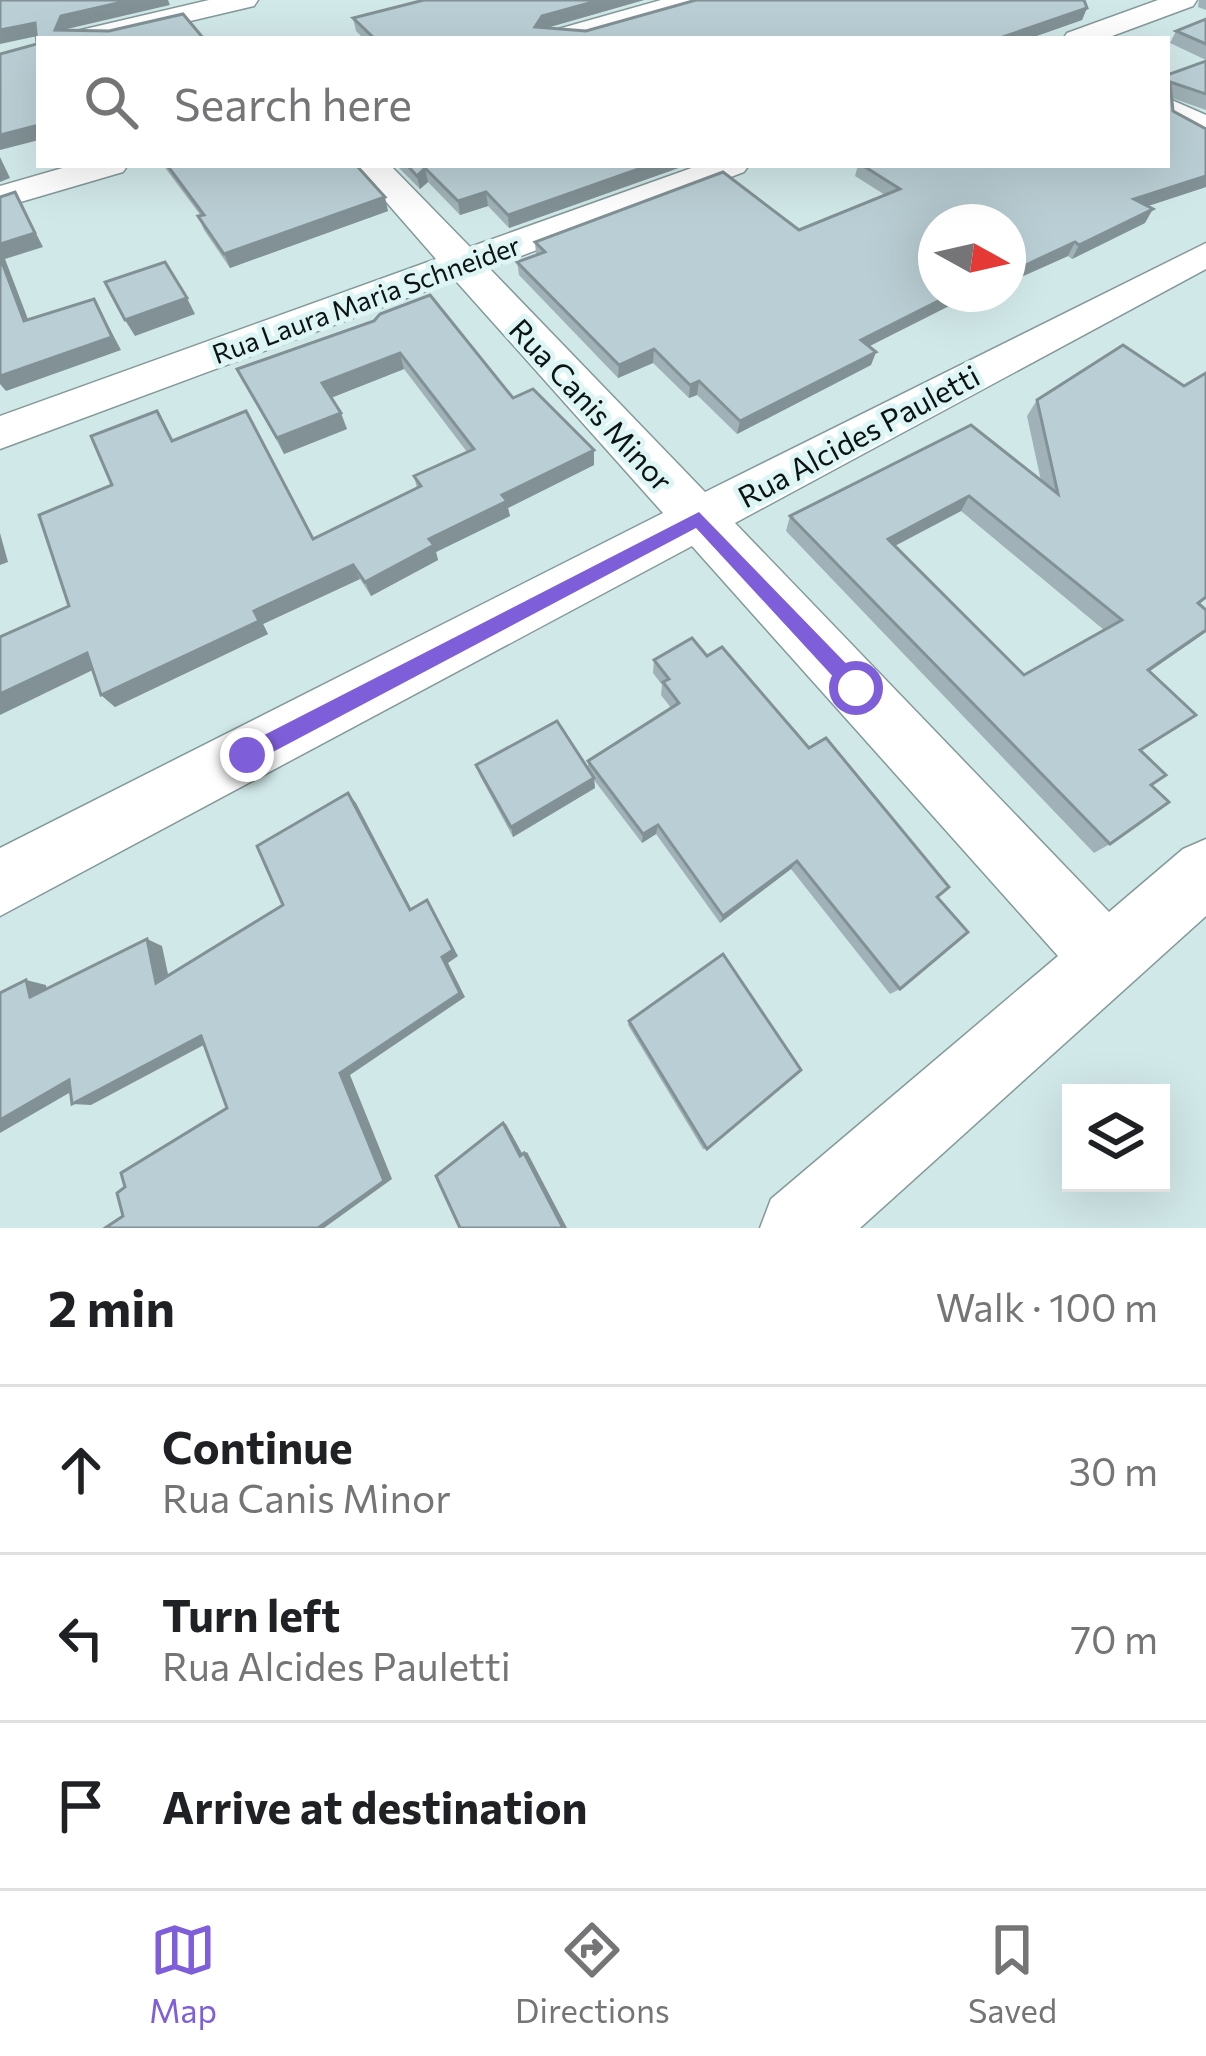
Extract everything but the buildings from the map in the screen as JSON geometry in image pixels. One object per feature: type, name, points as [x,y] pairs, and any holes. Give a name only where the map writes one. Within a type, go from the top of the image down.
[{"type":"street","points":[[565,36],[692,0]]},
{"type":"street","points":[[1085,36],[1183,0]]},
{"type":"street","points":[[92,36],[231,7]]},
{"type":"street","points":[[1170,109],[1206,127]]},
{"type":"street","points":[[0,197],[102,168]]},
{"type":"street","name":"Rua Canis Minor","points":[[374,168],[1107,959]]},
{"type":"street","name":"Rua Laura Maria Schneider","points":[[0,433],[724,168]]},
{"type":"street","name":"Rua Alcides Pauletti","points":[[0,884],[1206,254]]},
{"type":"street","points":[[800,1228],[1206,872]]},
{"type":"route","points":[[247,755],[699,519],[856,688]]}]
